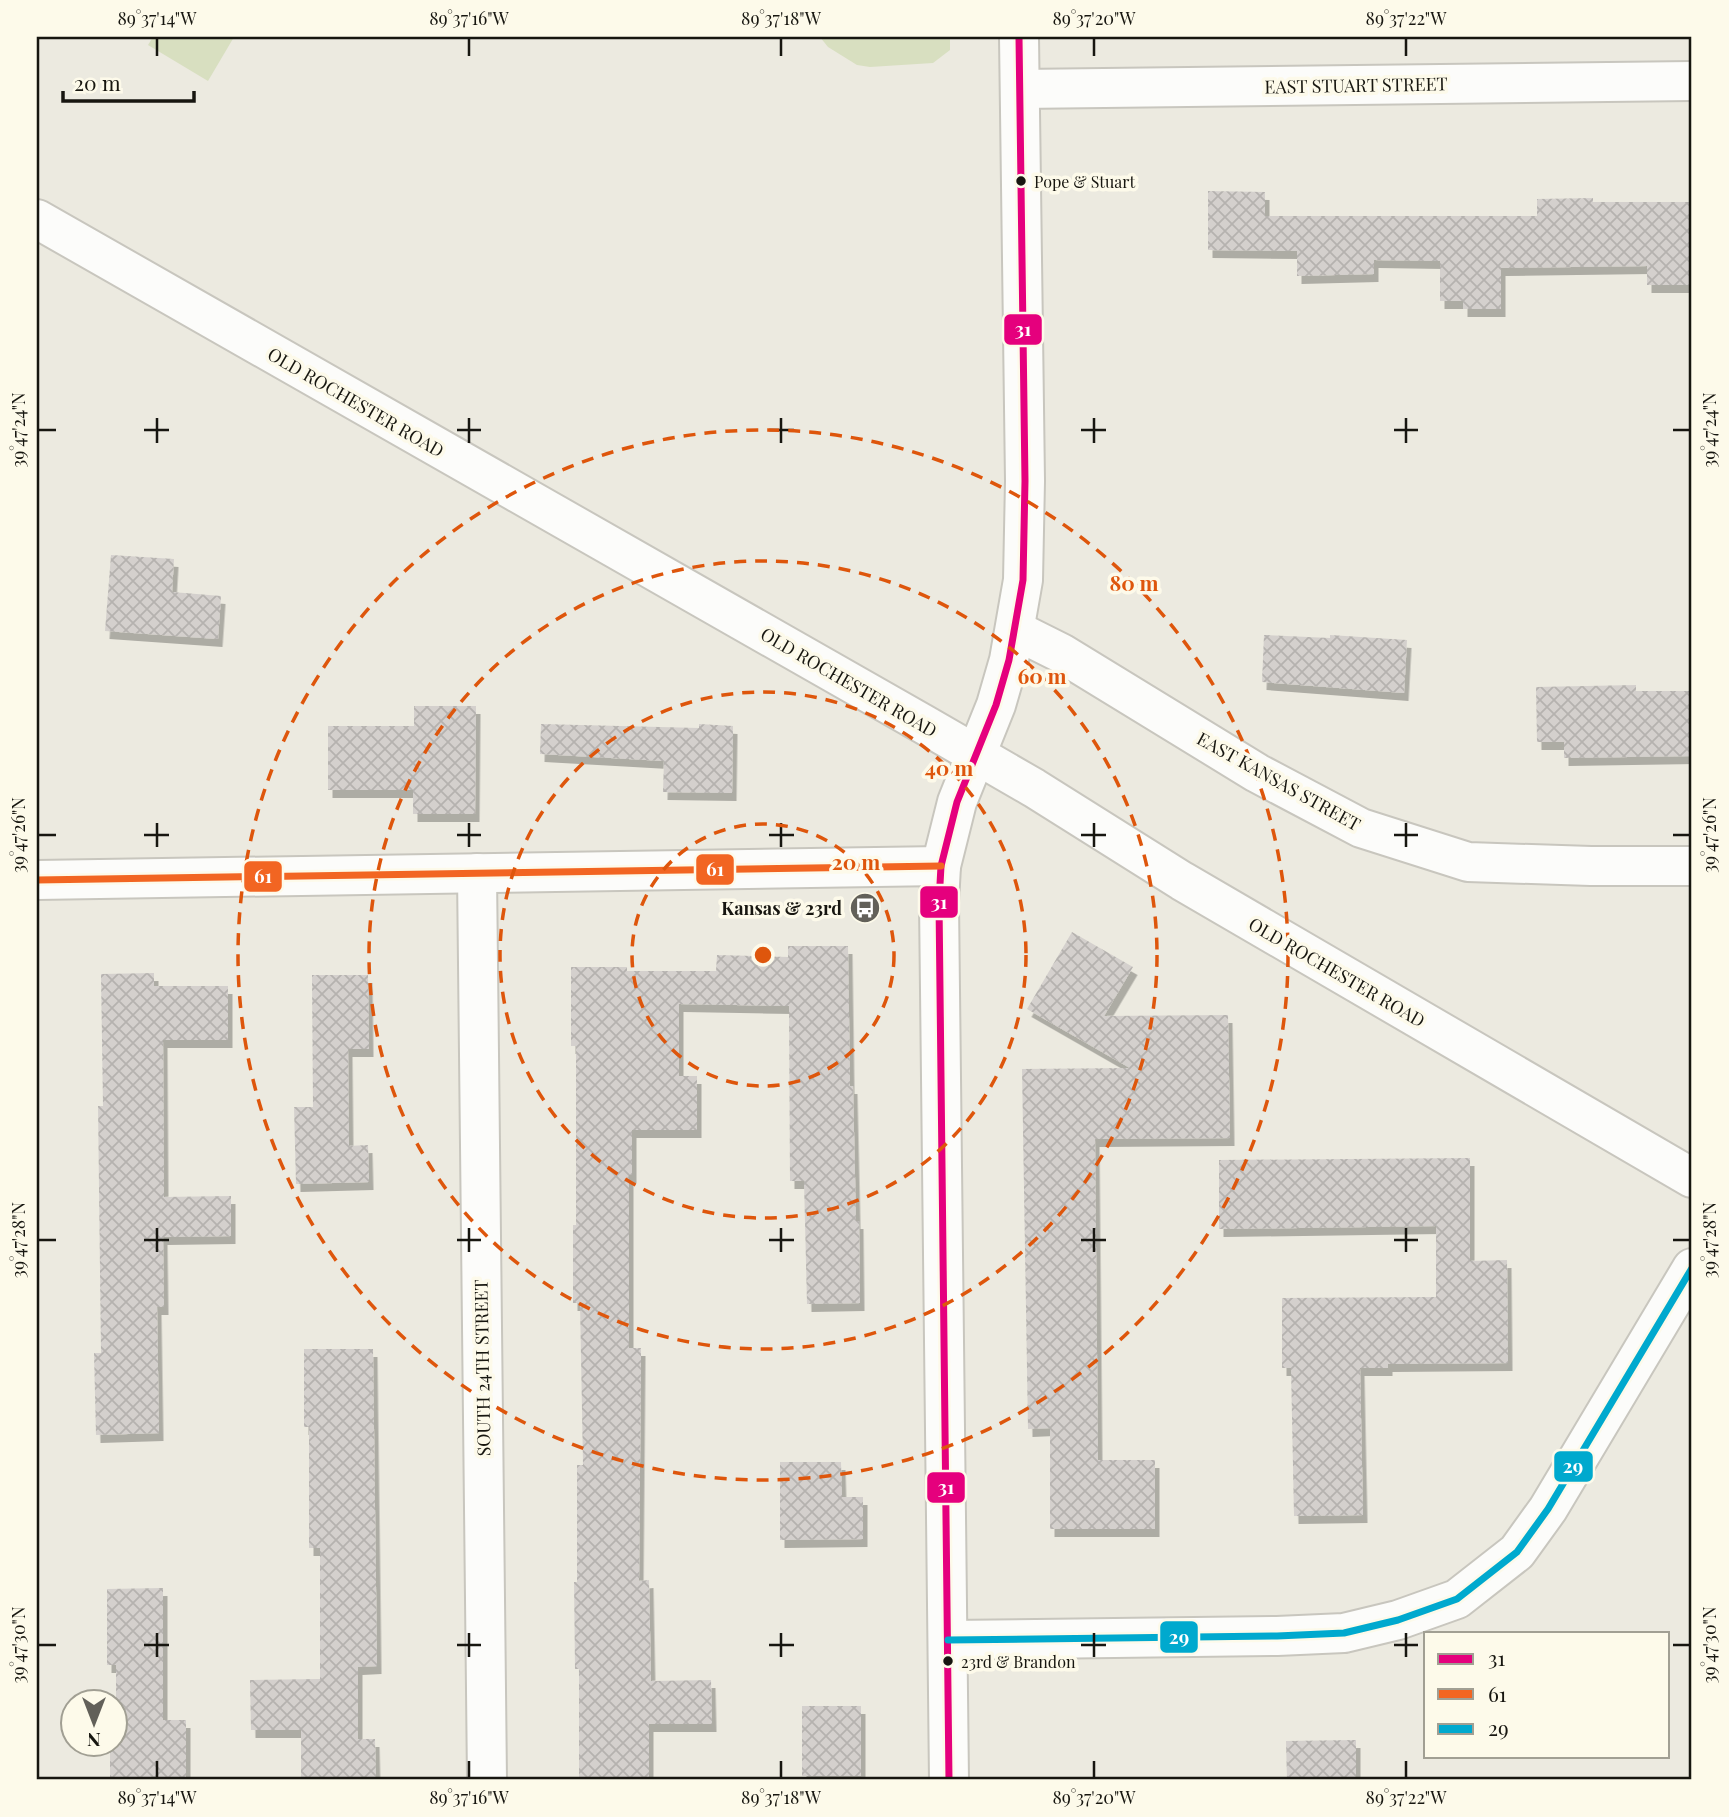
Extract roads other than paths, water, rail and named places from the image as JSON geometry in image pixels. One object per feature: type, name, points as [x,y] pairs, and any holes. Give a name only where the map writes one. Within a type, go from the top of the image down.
[{"type":"street","points":[[949,1780],[939,915],[941,866],[957,802],[996,705],[1015,630],[1023,580],[1025,503],[1019,37]]},
{"type":"street","name":"EAST STUART STREET","points":[[1020,89],[1692,81]]},
{"type":"street","name":"OLD ROCHESTER ROAD","points":[[37,219],[1034,788],[1182,881],[1692,1178]]},
{"type":"street","name":"EAST KANSAS STREET","points":[[1015,630],[1061,653],[1256,773],[1361,828],[1468,862],[1692,866]]},
{"type":"street","points":[[37,880],[941,866]]},
{"type":"street","name":"SOUTH 24TH STREET","points":[[477,873],[487,1780]]},
{"type":"street","points":[[948,1640],[1344,1633],[1398,1620],[1457,1599],[1517,1552],[1571,1473],[1692,1268]]},
{"type":"place","name":"Pope & Stuart","points":[[1021,181]]},
{"type":"place","name":"Kansas & 23rd","points":[[865,908]]},
{"type":"place","name":"23rd & Brandon","points":[[948,1661]]}]
